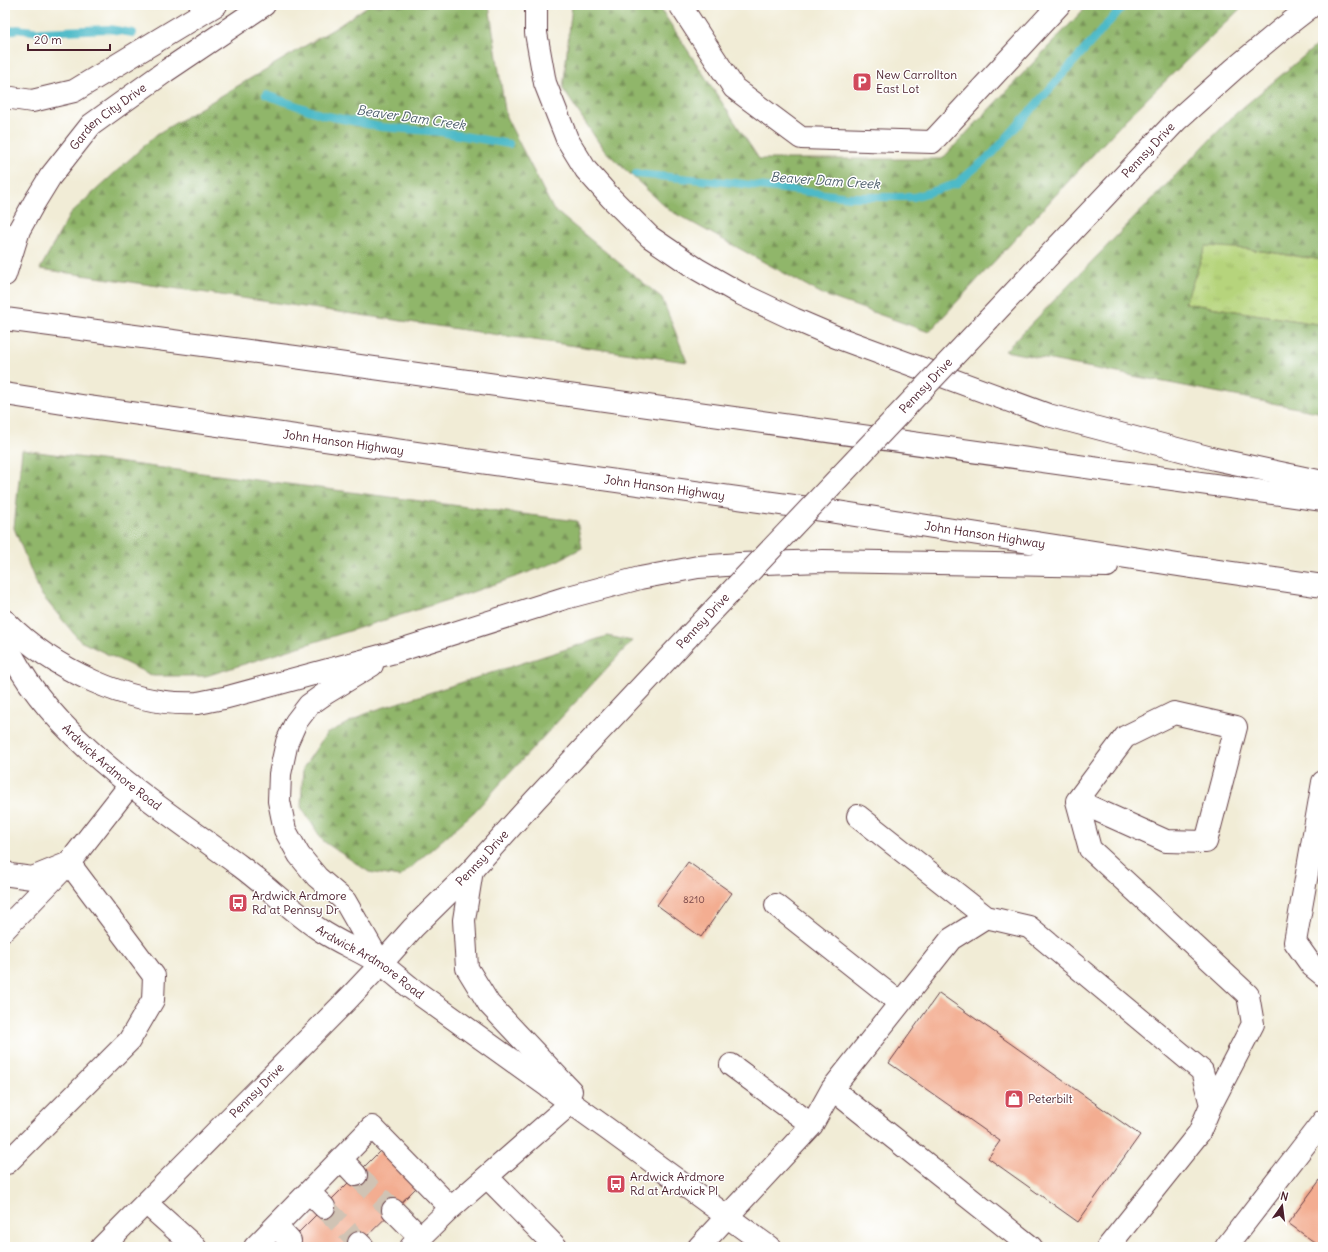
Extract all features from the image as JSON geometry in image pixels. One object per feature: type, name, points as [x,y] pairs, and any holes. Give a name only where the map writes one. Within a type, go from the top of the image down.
[{"type":"main road","points":[[5,97],[32,101],[74,91],[216,5]]},
{"type":"main road","name":"Garden City Drive","points":[[5,276],[19,230],[34,203],[50,177],[91,125],[264,5]]},
{"type":"main road","points":[[536,5],[536,33],[545,82],[556,114],[571,145],[586,170],[611,198],[650,237],[697,269],[739,293],[836,337],[1048,415],[1215,458],[1323,482]]},
{"type":"main road","points":[[680,5],[734,88],[802,138],[932,142],[1059,5]]},
{"type":"main road","name":"Pennsy Drive","points":[[102,1247],[251,1098],[382,964],[413,928],[472,870],[535,800],[688,637],[1177,120],[1234,69],[1313,5]]},
{"type":"main road","points":[[5,319],[303,358],[1323,500]]},
{"type":"main road","name":"John Hanson Highway","points":[[5,394],[830,511],[1323,586]]},
{"type":"main road","points":[[5,621],[45,653],[90,680],[144,698],[173,702],[197,703],[224,698],[391,654],[565,598],[640,578],[698,567],[823,561],[1191,567]]},
{"type":"main road","name":"Ardwick Ardmore Road","points":[[5,641],[27,680],[53,713],[92,752],[144,796],[241,867],[320,930],[382,964],[411,988],[769,1247]]},
{"type":"main road","points":[[382,964],[345,901],[317,876],[299,855],[284,830],[279,801],[280,774],[287,742],[296,722],[309,705],[326,693],[391,654]]},
{"type":"main road","points":[[1174,713],[1236,727],[1206,842],[1166,841],[1077,802],[1125,737],[1174,713]]},
{"type":"main road","points":[[1323,782],[1295,942],[1312,966],[1323,975]]},
{"type":"main road","points":[[5,929],[69,863],[130,784]]},
{"type":"main road","points":[[1077,802],[1090,849],[1248,995],[1253,1024],[1211,1106],[1199,1133],[1108,1247]]},
{"type":"main road","points":[[858,816],[986,917],[1029,927],[1202,1071],[1211,1106]]},
{"type":"main road","points":[[5,872],[10,875],[32,878],[69,863]]},
{"type":"main road","points":[[5,1162],[7,1162],[130,1041],[152,1000],[154,976],[69,863]]},
{"type":"main road","points":[[472,870],[464,920],[468,968],[489,1004],[606,1128]]},
{"type":"main road","points":[[776,905],[900,1003]]},
{"type":"main road","points":[[700,1247],[812,1125],[832,1089],[950,939],[986,917]]},
{"type":"main road","points":[[732,1065],[812,1125]]},
{"type":"main road","points":[[832,1089],[1030,1247]]},
{"type":"main road","points":[[393,1210],[416,1242],[451,1208],[571,1103]]},
{"type":"main road","points":[[1226,1247],[1323,1121]]},
{"type":"main road","points":[[255,1247],[283,1233],[309,1192],[372,1127],[451,1208]]},
{"type":"main road","points":[[341,1159],[356,1175]]},
{"type":"main road","points":[[487,1177],[556,1247]]},
{"type":"main road","points":[[309,1192],[324,1207]]},
{"type":"main road","points":[[146,1203],[195,1247]]},
{"type":"green space","points":[[369,5],[489,5],[506,117],[553,209],[662,298],[687,362],[40,269],[70,214],[157,134],[337,27]]},
{"type":"green space","points":[[572,5],[658,5],[759,159],[942,159],[1088,5],[1244,5],[1126,119],[929,332],[824,295],[669,210],[603,149],[563,89]]},
{"type":"green space","points":[[1323,40],[1323,260],[1248,249],[1206,246],[1185,303],[1323,325],[1323,413],[1005,351],[1235,114]]},
{"type":"green space","points":[[1206,245],[1248,249],[1323,260],[1323,325],[1185,303]]},
{"type":"green space","points":[[22,450],[577,521],[582,548],[549,565],[461,596],[206,676],[153,676],[80,641],[40,593],[14,528]]},
{"type":"green space","points":[[607,636],[632,641],[474,812],[400,877],[369,872],[323,841],[301,807],[303,768],[326,734],[369,712]]},
{"type":"building","points":[[688,862],[732,893],[701,937],[657,905]]},
{"type":"building","name":"Peterbilt","points":[[939,993],[1140,1135],[1078,1222],[988,1158],[1000,1141],[889,1063]]},
{"type":"building","points":[[381,1150],[417,1187],[356,1247],[284,1247]]},
{"type":"building","points":[[1323,1176],[1323,1247],[1321,1247],[1288,1223]]},
{"type":"waterway","name":"Beaver Dam Creek","points":[[636,174],[735,183],[849,197],[914,197],[956,184],[993,153],[1124,5]]},
{"type":"waterway","name":"Beaver Dam Creek","points":[[5,33],[17,29],[40,32],[109,29],[133,33]]},
{"type":"waterway","name":"Beaver Dam Creek","points":[[266,95],[323,115],[381,127],[441,132],[509,144]]},
{"type":"tunnel","points":[[356,1175],[393,1210]]},
{"type":"tunnel","points":[[324,1207],[359,1243]]},
{"type":"place","name":"New Carrollton East Lot","points":[[862,82]]},
{"type":"place","name":"Ardwick Ardmore Rd at Pennsy Dr","points":[[238,903]]},
{"type":"place","name":"Peterbilt","points":[[1014,1099]]},
{"type":"place","name":"Ardwick Ardmore Rd at Ardwick Pl","points":[[616,1184]]}]
